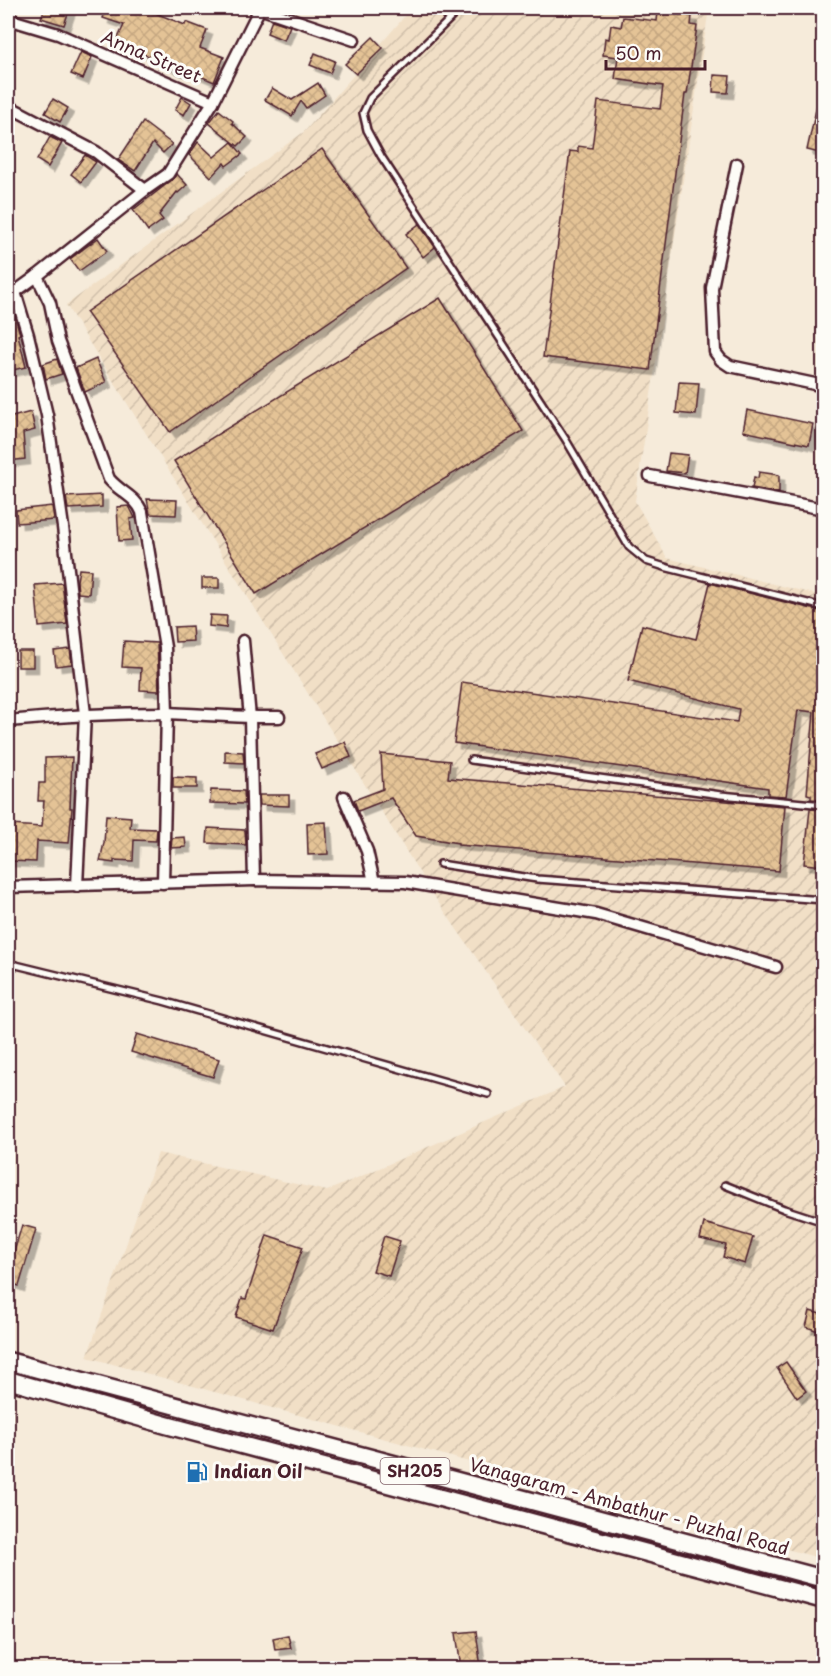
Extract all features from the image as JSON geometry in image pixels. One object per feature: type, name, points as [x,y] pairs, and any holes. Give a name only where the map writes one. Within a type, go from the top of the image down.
[{"type":"main road","name":"Vanagaram - Ambathur - Puzhal Road","points":[[8,1361],[824,1579]]},
{"type":"main road","points":[[8,1380],[166,1425],[824,1600]]},
{"type":"street","points":[[77,886],[85,714],[47,415],[28,335],[11,292],[37,276],[168,174],[213,102],[259,8],[354,40]]},
{"type":"street","name":"Anna Street","points":[[8,19],[58,34],[213,102]]},
{"type":"street","points":[[8,106],[96,152],[146,190]]},
{"type":"street","points":[[736,164],[712,288],[715,352],[730,366],[824,386]]},
{"type":"street","points":[[37,276],[50,303],[57,341],[109,479],[120,491],[138,503],[142,512],[165,647],[167,713],[163,882]]},
{"type":"street","points":[[650,476],[824,509]]},
{"type":"street","points":[[243,641],[250,718],[254,880]]},
{"type":"street","points":[[8,721],[85,714],[167,713],[250,718],[279,717]]},
{"type":"street","points":[[344,798],[366,851],[374,882]]},
{"type":"street","points":[[8,887],[254,880],[405,882],[596,914],[776,967]]},
{"type":"lane","points":[[461,8],[370,98],[363,113],[367,130],[381,156],[566,440],[629,547],[646,561],[668,568],[824,607]]},
{"type":"lane","points":[[471,760],[721,795],[824,805]]},
{"type":"lane","points":[[441,864],[537,879],[824,900]]},
{"type":"lane","points":[[8,963],[163,1000],[488,1094]]},
{"type":"lane","points":[[725,1185],[784,1209],[824,1222]]},
{"type":"lane","points":[[8,1390],[8,1444]]},
{"type":"shaded area","points":[[412,8],[709,8],[635,501],[667,558],[823,596],[823,1559],[87,1357],[158,1153],[327,1191],[565,1087],[436,899],[66,305],[305,131]]},
{"type":"building","points":[[45,8],[70,8],[64,25],[41,18]]},
{"type":"building","points":[[106,8],[155,8],[153,12],[185,25],[186,22],[207,30],[200,48],[224,57],[214,82],[182,68],[180,72],[117,40],[124,25],[103,18]]},
{"type":"building","points":[[658,12],[692,16],[691,25],[697,26],[687,94],[685,94],[650,370],[543,357],[570,151],[578,152],[578,146],[592,148],[598,101],[660,109],[663,86],[615,79],[618,57],[603,55],[605,38],[609,39],[611,25],[621,27],[623,17],[657,21]]},
{"type":"building","points":[[272,20],[290,26],[284,40],[267,33]]},
{"type":"building","points":[[373,37],[383,48],[356,74],[345,64]]},
{"type":"building","points":[[81,52],[92,57],[83,79],[71,74]]},
{"type":"building","points":[[315,53],[335,61],[330,73],[310,65]]},
{"type":"building","points":[[714,75],[730,76],[728,93],[713,92]]},
{"type":"building","points":[[318,83],[325,95],[306,108],[301,101],[292,116],[265,100],[272,88],[292,100]]},
{"type":"building","points":[[819,96],[824,97],[824,154],[807,150]]},
{"type":"building","points":[[182,97],[191,103],[184,115],[175,110]]},
{"type":"building","points":[[53,99],[68,108],[60,122],[45,113]]},
{"type":"building","points":[[219,110],[247,137],[238,146],[209,123]]},
{"type":"building","points":[[143,122],[172,144],[163,153],[153,143],[135,171],[118,160]]},
{"type":"building","points":[[50,137],[62,143],[48,167],[37,160]]},
{"type":"building","points":[[198,142],[214,157],[232,142],[242,154],[226,166],[224,163],[211,177],[189,155]]},
{"type":"building","points":[[322,149],[406,268],[170,432],[86,312]]},
{"type":"building","points":[[85,155],[96,162],[81,182],[71,174]]},
{"type":"building","points":[[177,174],[187,185],[177,192],[159,215],[163,220],[148,231],[133,210]]},
{"type":"building","points":[[419,224],[435,247],[423,257],[406,234]]},
{"type":"building","points":[[98,238],[107,251],[79,271],[70,259]]},
{"type":"building","points":[[440,298],[523,431],[256,594],[174,461]]},
{"type":"building","points":[[8,301],[10,301],[20,334],[18,335],[26,367],[8,371]]},
{"type":"building","points":[[57,359],[62,374],[46,379],[43,364]]},
{"type":"building","points":[[96,359],[106,382],[85,392],[76,368]]},
{"type":"building","points":[[679,382],[699,383],[696,415],[676,413]]},
{"type":"building","points":[[747,410],[813,424],[809,445],[743,431]]},
{"type":"building","points":[[31,412],[35,430],[23,433],[25,459],[8,461],[8,418]]},
{"type":"building","points":[[669,453],[688,455],[685,473],[666,471]]},
{"type":"building","points":[[759,472],[779,475],[779,493],[752,488],[754,477],[758,478]]},
{"type":"building","points":[[102,495],[102,507],[68,509],[66,497]]},
{"type":"building","points":[[147,499],[177,500],[176,515],[150,514]]},
{"type":"building","points":[[52,506],[54,520],[17,523],[16,510]]},
{"type":"building","points":[[129,506],[135,518],[130,519],[132,540],[119,541],[117,507]]},
{"type":"building","points":[[79,569],[91,570],[89,594],[78,593]]},
{"type":"building","points":[[202,578],[219,578],[219,588],[202,588]]},
{"type":"building","points":[[62,583],[67,624],[39,627],[35,585]]},
{"type":"building","points":[[710,583],[824,612],[824,800],[811,799],[811,795],[807,794],[814,712],[798,710],[786,796],[768,795],[768,788],[454,743],[462,682],[737,722],[739,709],[628,681],[642,625],[696,639]]},
{"type":"building","points":[[210,615],[227,616],[226,628],[209,626]]},
{"type":"building","points":[[192,626],[193,641],[175,642],[174,627]]},
{"type":"building","points":[[124,641],[157,643],[159,691],[140,690],[141,668],[122,667]]},
{"type":"building","points":[[70,649],[72,664],[56,666],[54,651]]},
{"type":"building","points":[[18,651],[33,651],[33,667],[18,667]]},
{"type":"building","points":[[345,742],[351,757],[322,769],[315,754]]},
{"type":"building","points":[[225,751],[243,752],[244,763],[225,762]]},
{"type":"building","points":[[381,754],[450,761],[448,778],[785,806],[779,871],[458,845],[458,843],[416,836],[391,798],[358,811],[354,800],[383,789]]},
{"type":"building","points":[[72,757],[69,843],[37,841],[36,862],[8,861],[10,825],[42,827],[44,801],[38,801],[39,783],[45,783],[45,758]]},
{"type":"building","points":[[173,777],[197,778],[197,788],[173,788]]},
{"type":"building","points":[[211,790],[244,791],[245,804],[210,803]]},
{"type":"building","points":[[259,795],[289,795],[289,806],[260,805]]},
{"type":"building","points":[[810,809],[824,810],[824,866],[804,864]]},
{"type":"building","points":[[106,815],[131,817],[130,828],[157,829],[156,841],[134,840],[133,861],[114,860],[114,863],[100,861]]},
{"type":"building","points":[[326,822],[328,854],[308,855],[307,823]]},
{"type":"building","points":[[208,828],[245,830],[246,845],[207,843]]},
{"type":"building","points":[[185,837],[186,847],[171,848],[172,838]]},
{"type":"building","points":[[137,1034],[219,1059],[213,1077],[131,1052]]},
{"type":"building","points":[[704,1223],[753,1237],[745,1264],[723,1257],[726,1245],[700,1239]]},
{"type":"building","points":[[22,1225],[36,1229],[19,1286],[8,1282],[8,1261],[10,1254],[13,1255]]},
{"type":"building","points":[[267,1235],[303,1247],[273,1329],[236,1317],[242,1298],[246,1299]]},
{"type":"building","points":[[384,1236],[400,1241],[389,1276],[373,1271]]},
{"type":"building","points":[[810,1311],[824,1315],[819,1331],[806,1327]]},
{"type":"building","points":[[786,1362],[806,1391],[797,1398],[777,1368]]},
{"type":"building","points":[[476,1631],[481,1668],[461,1668],[456,1633]]},
{"type":"building","points":[[288,1635],[291,1648],[275,1650],[273,1638]]},
{"type":"place","name":"Indian Oil","points":[[197,1472]]}]
